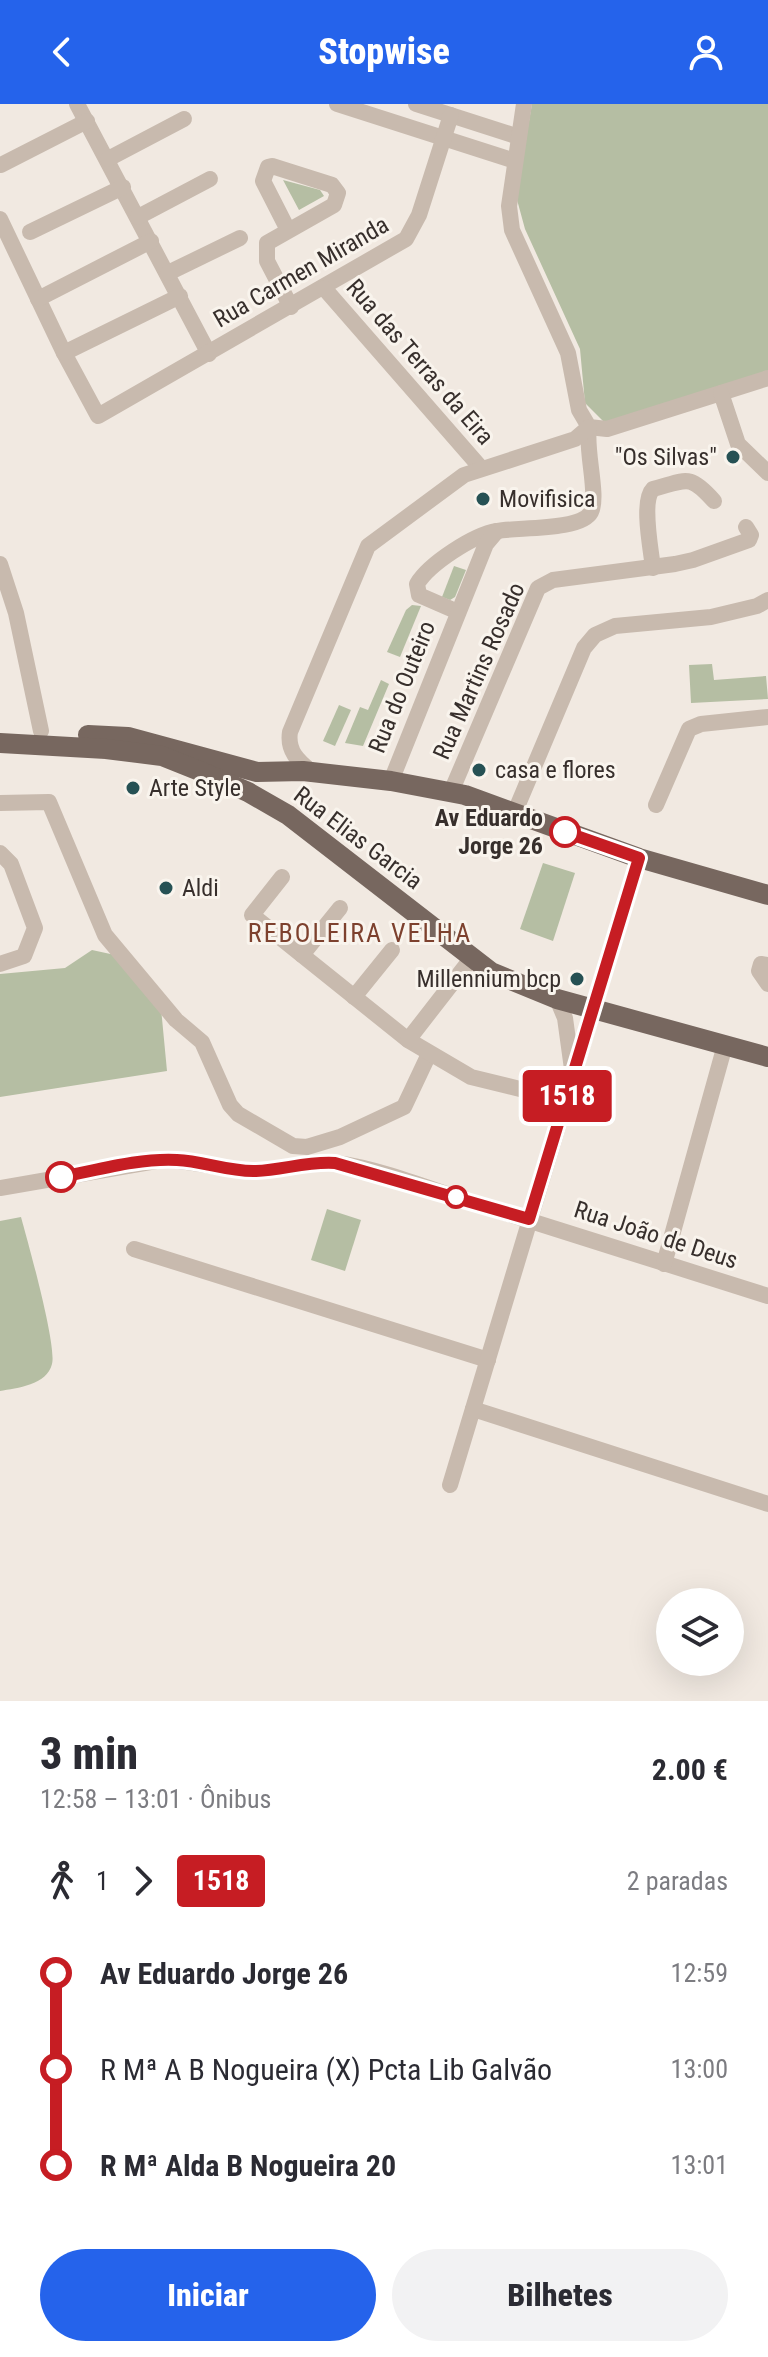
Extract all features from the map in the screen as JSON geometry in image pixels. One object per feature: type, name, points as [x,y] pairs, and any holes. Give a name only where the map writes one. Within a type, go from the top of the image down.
[{"type":"main road","name":"Rua Elias Garcia","points":[[0,732],[41,731],[128,737],[257,772],[286,772]]},
{"type":"main road","name":"Rua Elias Garcia","points":[[0,743],[94,748],[162,756],[268,802],[491,972],[557,999],[768,1057]]},
{"type":"main road","points":[[286,772],[391,781],[451,792],[639,858],[768,895]]},
{"type":"main road","name":"Rua Elias Garcia","points":[[268,802],[275,782],[286,772]]},
{"type":"street","points":[[337,104],[515,161]]},
{"type":"street","points":[[416,104],[519,137]]},
{"type":"street","points":[[524,104],[509,206],[512,230],[568,353],[579,410],[587,424],[607,429],[768,378]]},
{"type":"street","points":[[1,165],[82,110],[209,354]]},
{"type":"street","name":"Rua Carmen Miranda","points":[[64,353],[98,416],[400,244],[411,234],[451,115]]},
{"type":"street","points":[[108,159],[184,119]]},
{"type":"street","points":[[288,230],[263,181],[268,167],[332,185],[338,193],[334,205],[267,243],[266,254],[291,307]]},
{"type":"street","points":[[138,217],[210,179]]},
{"type":"street","points":[[30,232],[123,187]]},
{"type":"street","points":[[0,219],[64,353],[180,296]]},
{"type":"street","points":[[168,273],[240,238]]},
{"type":"street","points":[[38,299],[151,241]]},
{"type":"street","name":"Rua das Terras da Eira","points":[[324,288],[481,468]]},
{"type":"street","points":[[721,393],[738,444],[768,473]]},
{"type":"street","points":[[312,772],[293,754],[288,740],[368,546],[464,475],[575,439],[587,424]]},
{"type":"street","name":"Rua do Outeiro","points":[[458,612],[419,595],[417,584],[423,574],[473,540],[497,531],[577,523],[589,515],[593,500],[587,424]]},
{"type":"street","points":[[653,568],[647,504],[649,492],[692,480],[714,501]]},
{"type":"street","name":"Rua Martins Rosado","points":[[451,792],[538,588],[553,580],[693,560],[749,540],[751,535],[746,527]]},
{"type":"street","name":"Rua do Outeiro","points":[[391,781],[486,544],[497,531]]},
{"type":"street","points":[[0,564],[16,613],[41,731]]},
{"type":"street","points":[[514,814],[584,648],[595,635],[615,626],[711,617],[757,606],[768,600]]},
{"type":"street","points":[[656,805],[689,729],[701,724],[768,717]]},
{"type":"street","points":[[0,803],[49,802],[105,935],[176,1020],[202,1042],[230,1105],[238,1114],[293,1146],[322,1144],[404,1107],[429,1054]]},
{"type":"street","points":[[0,853],[11,864],[35,928],[24,956],[0,964]]},
{"type":"street","points":[[450,1485],[639,858]]},
{"type":"street","points":[[282,877],[252,915],[408,1040],[471,1077],[503,1086],[545,1090],[571,1080]]},
{"type":"street","points":[[302,955],[340,908]]},
{"type":"street","points":[[354,997],[392,950]]},
{"type":"street","points":[[408,1040],[471,959]]},
{"type":"street","points":[[768,965],[761,964],[759,971],[768,984]]},
{"type":"street","points":[[557,999],[565,1018],[571,1080]]},
{"type":"street","points":[[664,1264],[725,1045]]},
{"type":"street","name":"Rua João de Deus","points":[[0,1188],[162,1160],[189,1161],[244,1171],[323,1162],[353,1166],[768,1296]]},
{"type":"street","points":[[134,1249],[488,1360]]},
{"type":"street","points":[[473,1409],[768,1504]]},
{"type":"green space","points":[[532,104],[768,104],[768,371],[608,426],[585,403],[580,349],[525,229],[516,196]]},
{"type":"green space","points":[[283,180],[320,190],[324,196],[299,210]]},
{"type":"green space","points":[[454,566],[466,570],[455,597],[450,600],[442,597]]},
{"type":"green space","points":[[412,605],[421,606],[400,657],[387,652],[406,610]]},
{"type":"green space","points":[[712,664],[714,680],[766,676],[768,699],[691,703],[689,665]]},
{"type":"green space","points":[[381,680],[389,684],[363,746],[345,743],[360,707],[368,710]]},
{"type":"green space","points":[[339,705],[351,710],[335,746],[323,741]]},
{"type":"green space","points":[[543,863],[575,873],[553,941],[520,929]]},
{"type":"green space","points":[[92,950],[115,955],[161,1008],[167,1071],[0,1097],[0,974],[65,968]]},
{"type":"green space","points":[[327,1209],[361,1220],[345,1271],[311,1260]]},
{"type":"green space","points":[[21,1217],[46,1316],[52,1364],[38,1381],[0,1391],[0,1221]]},
{"type":"bus line","name":"1518","points":[[61,1177],[162,1160],[189,1161],[244,1171],[335,1163],[529,1219],[639,858],[565,832]]},
{"type":"place","name":"\"Os Silvas\"","points":[[733,457]]},
{"type":"place","name":"Movifisica","points":[[483,499]]},
{"type":"place","name":"casa e flores","points":[[479,770]]},
{"type":"place","name":"Arte Style","points":[[133,788]]},
{"type":"place","name":"Av Eduardo Jorge 26","points":[[565,832]]},
{"type":"place","name":"Aldi","points":[[166,888]]},
{"type":"place","name":"Millennium bcp","points":[[577,979]]},
{"type":"district","name":"REBOLEIRA VELHA","points":[[360,933]]}]
